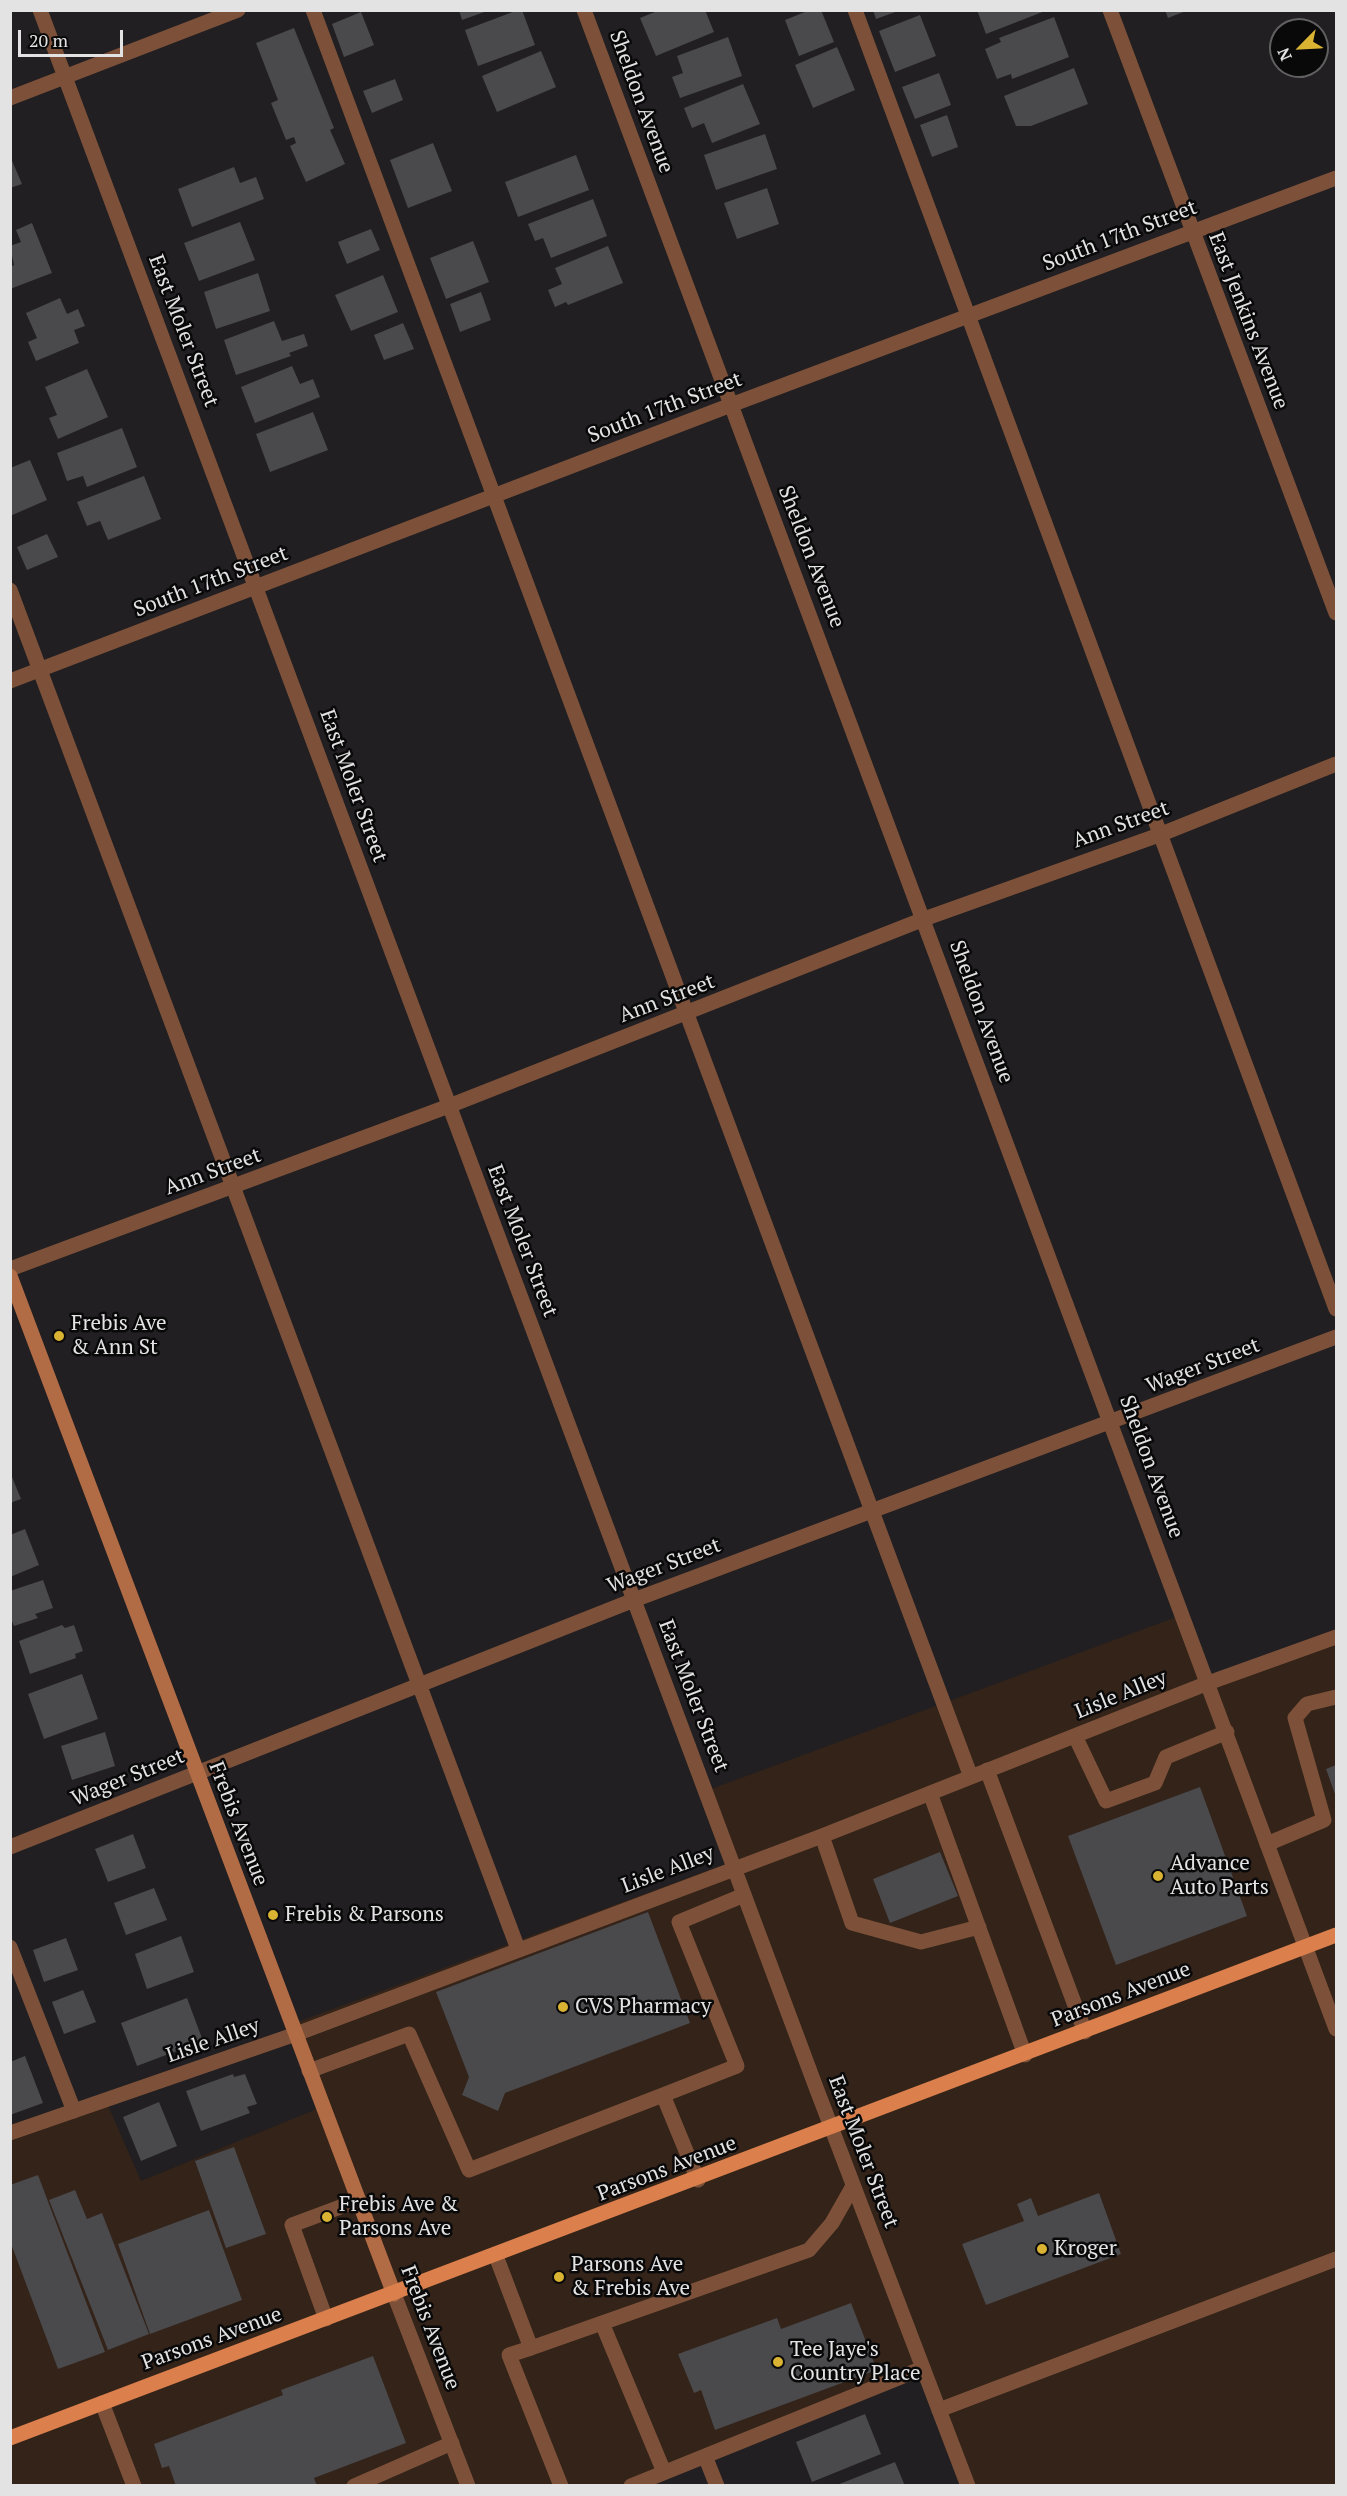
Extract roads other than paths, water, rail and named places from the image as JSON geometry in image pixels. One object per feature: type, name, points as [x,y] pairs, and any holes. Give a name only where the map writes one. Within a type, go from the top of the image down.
[{"type":"main road","name":"Frebis Avenue","points":[[10,1276],[394,2294]]},
{"type":"main road","name":"Parsons Avenue","points":[[10,2438],[698,2180],[1336,1935]]},
{"type":"street","name":"East Moler Street","points":[[40,10],[831,2129],[968,2486]]},
{"type":"street","points":[[10,98],[238,10]]},
{"type":"street","points":[[313,10],[971,1777]]},
{"type":"street","name":"Sheldon Avenue","points":[[584,10],[1336,2029]]},
{"type":"street","points":[[855,10],[1336,1309]]},
{"type":"street","name":"East Jenkins Avenue","points":[[1110,10],[1336,612]]},
{"type":"street","name":"South 17th Street","points":[[10,681],[731,405],[1336,178]]},
{"type":"street","points":[[10,590],[518,1949]]},
{"type":"street","name":"Ann Street","points":[[10,1269],[449,1106],[924,919],[1159,835],[1336,764]]},
{"type":"street","name":"Wager Street","points":[[10,1847],[634,1600],[873,1509],[1112,1423],[1336,1337]]},
{"type":"street","name":"Lisle Alley","points":[[10,2133],[296,2034],[822,1836],[1208,1683],[1336,1637]]},
{"type":"street","points":[[1267,1844],[1324,1820],[1295,1718],[1307,1704],[1336,1697]]},
{"type":"street","points":[[1075,1736],[1106,1801],[1155,1783],[1166,1757],[1227,1732]]},
{"type":"street","points":[[987,1770],[1085,2032]]},
{"type":"street","points":[[930,1793],[1024,2055]]},
{"type":"street","points":[[822,1836],[852,1923],[921,1942],[979,1927]]},
{"type":"street","points":[[309,2071],[409,2034],[469,2170],[736,2066],[680,1922],[744,1894]]},
{"type":"street","points":[[10,1947],[74,2111]]},
{"type":"street","points":[[663,2095],[698,2180]]},
{"type":"street","points":[[561,2486],[509,2355],[809,2250],[832,2223],[854,2186]]},
{"type":"street","points":[[326,2319],[292,2225],[359,2200]]},
{"type":"street","points":[[496,2256],[531,2348]]},
{"type":"street","points":[[939,2410],[1336,2259]]},
{"type":"street","name":"Frebis Avenue","points":[[394,2294],[468,2486]]},
{"type":"street","points":[[602,2323],[664,2472]]},
{"type":"street","points":[[631,2486],[923,2368]]},
{"type":"street","points":[[102,2403],[134,2486]]},
{"type":"street","points":[[354,2486],[452,2443]]},
{"type":"street","points":[[705,2456],[717,2486]]},
{"type":"place","name":"Frebis Ave & Ann St","points":[[59,1336]]},
{"type":"place","name":"Advance Auto Parts","points":[[1158,1876]]},
{"type":"place","name":"Frebis & Parsons","points":[[273,1915]]},
{"type":"place","name":"CVS Pharmacy","points":[[563,2007]]},
{"type":"place","name":"Frebis Ave & Parsons Ave","points":[[327,2217]]},
{"type":"place","name":"Kroger","points":[[1042,2249]]},
{"type":"place","name":"Parsons Ave & Frebis Ave","points":[[559,2277]]},
{"type":"place","name":"Tee Jaye's Country Place","points":[[778,2362]]}]
